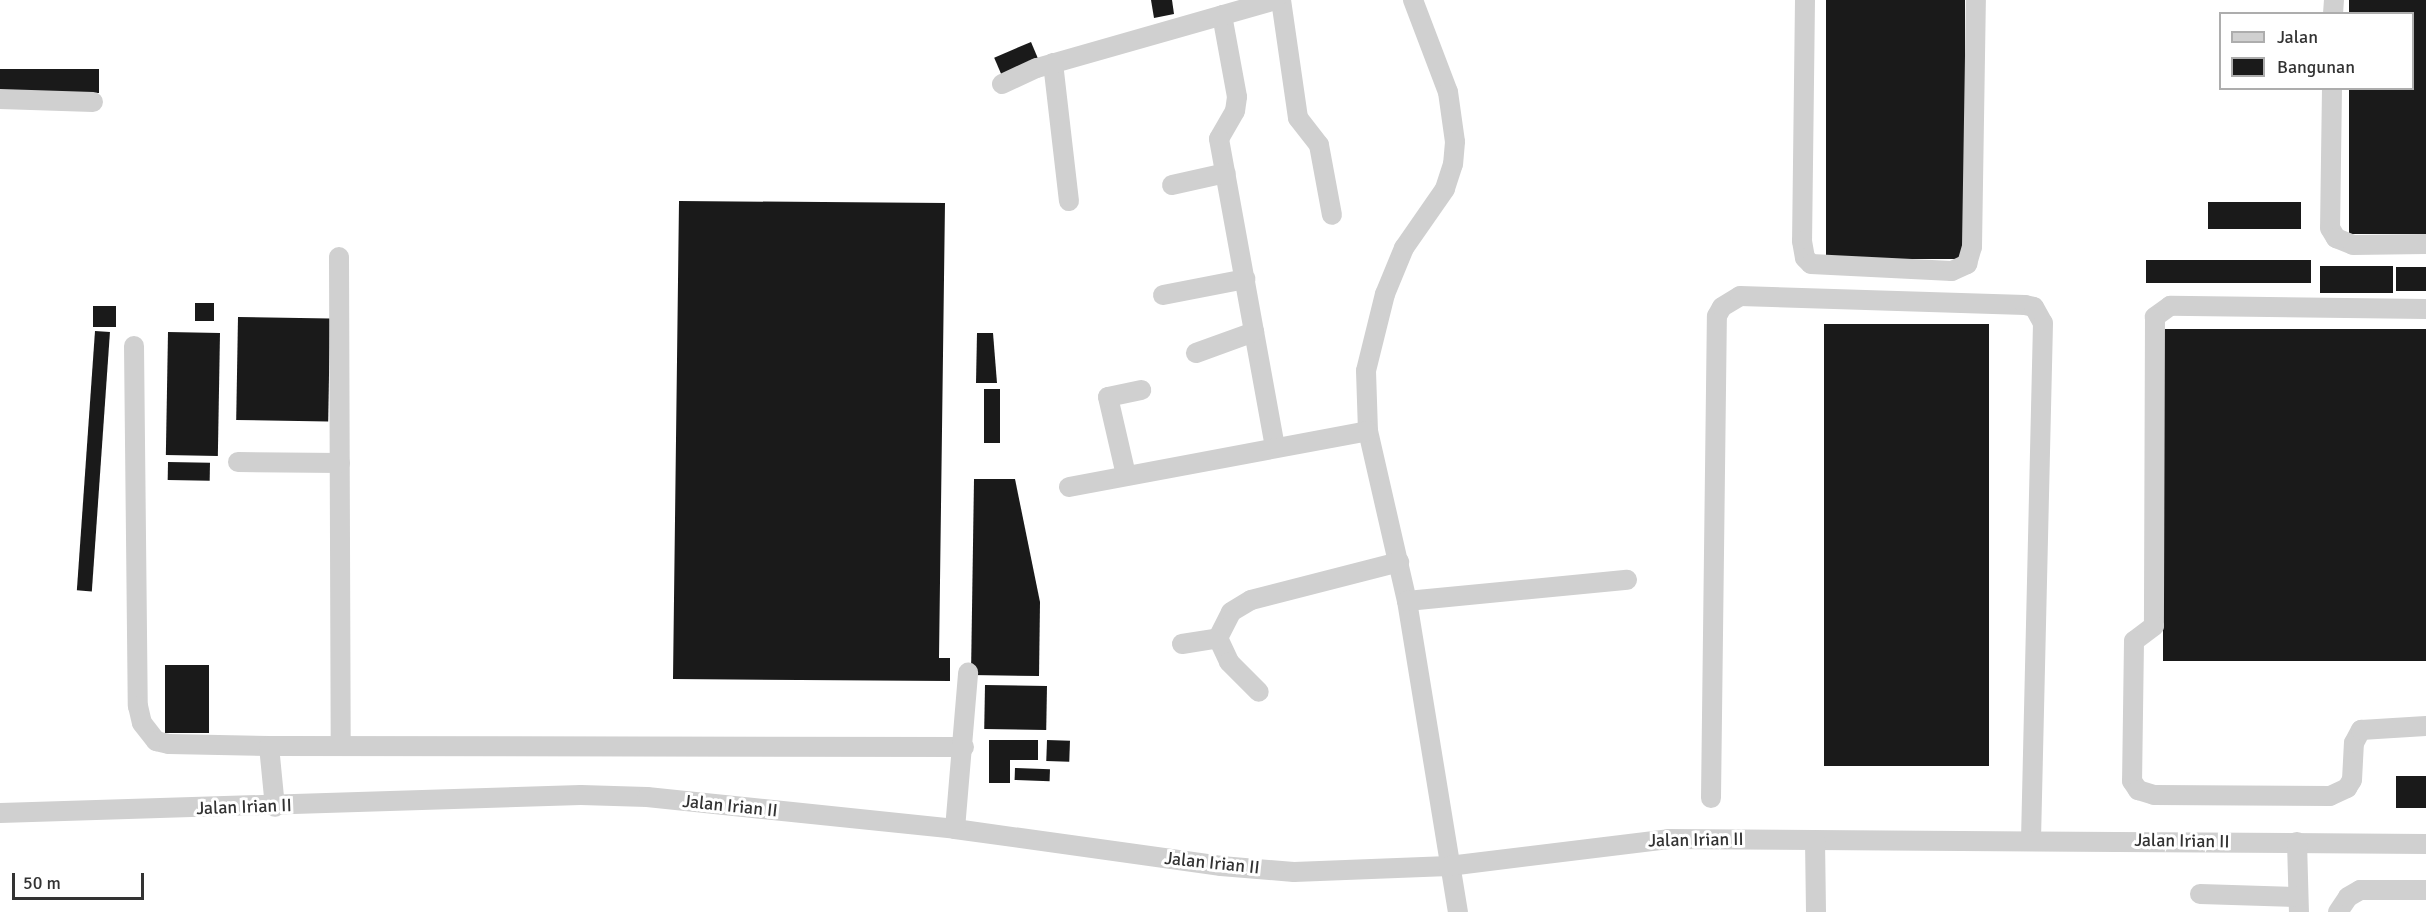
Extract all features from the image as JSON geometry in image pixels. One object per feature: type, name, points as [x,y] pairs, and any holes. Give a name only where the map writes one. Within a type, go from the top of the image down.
[{"type":"street","points":[[1002,84],[1053,63],[1275,0]]},
{"type":"street","points":[[1281,0],[1298,118],[1319,145],[1332,215]]},
{"type":"street","points":[[1413,0],[1448,92],[1455,142],[1453,164],[1445,189],[1404,248],[1385,294],[1366,371],[1368,431],[1407,600],[1458,912]]},
{"type":"street","points":[[1805,0],[1802,241],[1805,258],[1811,264],[1952,271],[1967,264],[1972,248],[1976,0]]},
{"type":"street","points":[[1222,15],[1237,97],[1235,111],[1219,139],[1275,447]]},
{"type":"street","points":[[1053,63],[1069,201]]},
{"type":"street","points":[[2332,90],[2330,228],[2336,238],[2353,245],[2426,244]]},
{"type":"street","points":[[0,99],[93,102]]},
{"type":"street","points":[[1172,185],[1226,173]]},
{"type":"street","points":[[339,257],[341,746]]},
{"type":"street","points":[[1162,295],[1245,279]]},
{"type":"street","points":[[1711,798],[1717,316],[1722,307],[1740,296],[2025,305],[2034,307],[2043,323],[2031,839]]},
{"type":"street","points":[[2426,309],[2170,306],[2155,317],[2154,626],[2134,641],[2132,781],[2138,790],[2154,795],[2330,796],[2347,788],[2352,780],[2354,743],[2361,730],[2426,726]]},
{"type":"street","points":[[1196,353],[1254,332]]},
{"type":"street","points":[[134,346],[138,706],[142,723],[156,741],[169,744],[269,746],[964,747]]},
{"type":"street","points":[[1126,476],[1108,398],[1141,390]]},
{"type":"street","points":[[1069,487],[1368,431]]},
{"type":"street","points":[[238,462],[340,463]]},
{"type":"street","points":[[1218,638],[1231,612],[1251,600],[1399,562]]},
{"type":"street","points":[[1407,600],[1627,580]]},
{"type":"street","points":[[1182,644],[1218,638]]},
{"type":"street","points":[[1218,638],[1229,662],[1259,692]]},
{"type":"street","points":[[955,829],[964,747],[968,673]]},
{"type":"street","points":[[269,746],[275,807]]},
{"type":"street","name":"Jalan Irian II","points":[[0,813],[275,807],[581,795],[647,797],[955,829],[1221,866],[1294,872],[1449,866],[1621,842],[2031,839],[2426,844]]},
{"type":"street","points":[[1815,840],[1816,912]]},
{"type":"street","points":[[2200,894],[2299,905],[2297,842]]},
{"type":"street","points":[[2338,912],[2348,897],[2360,890],[2426,890]]},
{"type":"building","points":[[1151,0],[1172,0],[1174,14],[1154,18]]},
{"type":"building","points":[[1826,0],[1965,0],[1965,259],[1826,259]]},
{"type":"building","points":[[2349,0],[2426,0],[2426,234],[2349,234],[2349,90],[2414,90],[2414,12],[2349,12]]},
{"type":"building","points":[[1031,42],[1040,63],[1003,79],[994,58]]},
{"type":"building","points":[[0,69],[99,69],[99,93],[0,93]]},
{"type":"building","points":[[679,201],[945,203],[939,658],[950,658],[950,681],[673,679]]},
{"type":"building","points":[[2208,202],[2301,202],[2301,229],[2208,229]]},
{"type":"building","points":[[2146,260],[2311,260],[2311,283],[2146,283]]},
{"type":"building","points":[[2320,266],[2393,266],[2393,293],[2320,293]]},
{"type":"building","points":[[2396,267],[2426,267],[2426,291],[2396,291]]},
{"type":"building","points":[[195,303],[214,303],[214,321],[195,321]]},
{"type":"building","points":[[93,306],[116,306],[116,327],[93,327]]},
{"type":"building","points":[[238,317],[330,319],[328,422],[236,420]]},
{"type":"building","points":[[1824,324],[1989,324],[1989,766],[1824,766]]},
{"type":"building","points":[[2163,329],[2426,329],[2426,661],[2163,661]]},
{"type":"building","points":[[95,331],[110,332],[92,591],[77,590]]},
{"type":"building","points":[[168,332],[220,333],[218,456],[166,455]]},
{"type":"building","points":[[977,333],[993,333],[997,383],[976,383]]},
{"type":"building","points":[[984,389],[1000,389],[1000,443],[984,443]]},
{"type":"building","points":[[168,462],[210,463],[210,481],[168,480]]},
{"type":"building","points":[[974,479],[1015,479],[1040,602],[1039,676],[971,675]]},
{"type":"building","points":[[165,665],[209,665],[209,733],[165,733]]},
{"type":"building","points":[[985,685],[1047,686],[1046,730],[984,729]]},
{"type":"building","points":[[989,740],[1038,740],[1038,760],[1010,760],[1010,783],[989,783]]},
{"type":"building","points":[[1047,740],[1070,741],[1069,762],[1046,761]]},
{"type":"building","points":[[1015,768],[1050,769],[1050,781],[1015,780]]},
{"type":"building","points":[[2396,776],[2426,776],[2426,808],[2396,808]]}]
